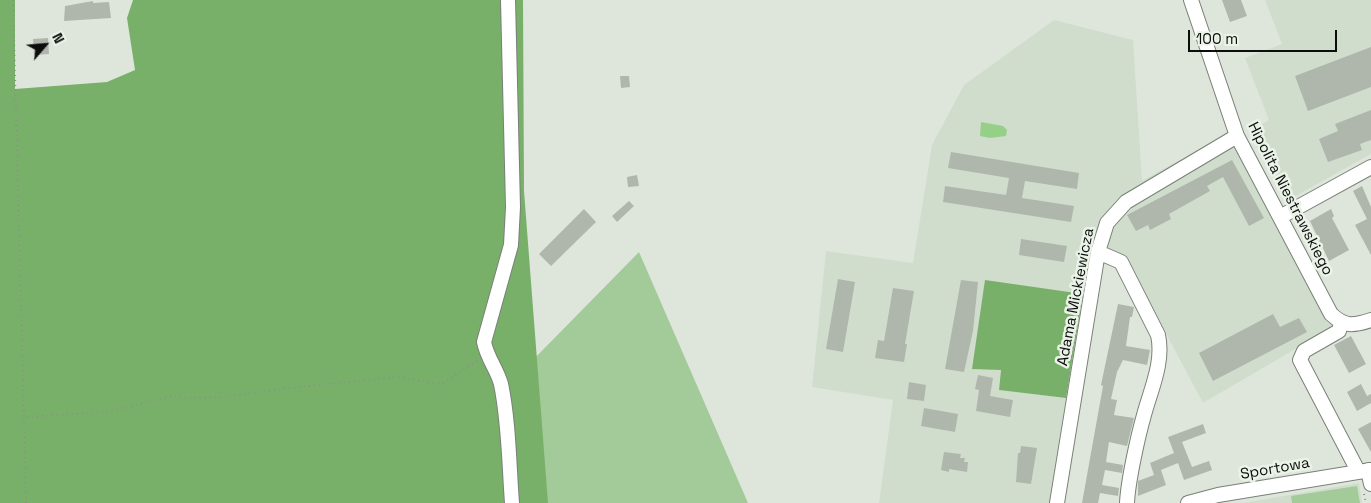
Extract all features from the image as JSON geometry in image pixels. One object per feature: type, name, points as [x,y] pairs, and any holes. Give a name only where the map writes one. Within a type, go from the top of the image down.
[{"type":"street","points":[[508,0],[512,207],[510,245],[484,342],[486,354],[498,374],[504,402],[512,503]]},
{"type":"street","name":"Hipolita Niestrawskiego","points":[[1191,0],[1238,136],[1331,314],[1341,323]]},
{"type":"street","name":"Adama Mickiewicza","points":[[1057,503],[1098,252],[1107,223],[1126,202],[1238,136]]},
{"type":"street","points":[[1280,217],[1371,167]]},
{"type":"street","points":[[1098,252],[1122,262],[1158,335],[1161,347],[1160,360],[1143,418],[1127,503]]},
{"type":"street","points":[[1371,320],[1352,325],[1341,323],[1339,331],[1304,351],[1300,360],[1366,470],[1371,484]]},
{"type":"street","name":"Sportowa","points":[[1188,503],[1218,495],[1366,470]]},
{"type":"path","points":[[13,0],[26,503]]},
{"type":"path","points":[[24,417],[107,412],[173,396],[191,398],[223,397],[398,377],[441,384],[486,354]]},
{"type":"shaded area","points":[[0,0],[15,0],[15,89],[107,82],[135,70],[127,18],[133,0],[523,0],[524,191],[548,503],[0,503]]},
{"type":"shaded area","points":[[1265,0],[1371,0],[1371,154],[1285,202],[1249,132],[1269,120],[1245,58],[1282,44]]},
{"type":"shaded area","points":[[1054,20],[1133,40],[1142,181],[1228,133],[1333,327],[1203,403],[1127,260],[1092,245],[1083,294],[985,281],[1001,370],[999,390],[1066,398],[1050,503],[879,503],[893,400],[812,387],[826,251],[913,263],[932,145],[964,85]]},
{"type":"shaded area","points":[[981,122],[1003,126],[1007,130],[1006,136],[990,138],[980,136]]},
{"type":"shaded area","points":[[639,252],[748,503],[531,503],[528,365]]},
{"type":"shaded area","points":[[985,280],[1083,294],[1066,398],[999,390],[1001,370],[972,369]]},
{"type":"shaded area","points":[[1359,483],[1362,503],[1243,503]]},
{"type":"shaded area","points":[[1357,486],[1360,503],[1292,503],[1291,496]]},
{"type":"building","points":[[1222,0],[1241,0],[1247,16],[1230,22]]},
{"type":"building","points":[[93,1],[93,3],[109,2],[111,18],[64,21],[65,6]]},
{"type":"building","points":[[48,38],[49,54],[34,55],[33,39]]},
{"type":"building","points":[[1371,47],[1371,87],[1308,111],[1295,76]]},
{"type":"building","points":[[620,76],[629,76],[630,87],[621,88]]},
{"type":"building","points":[[1371,110],[1371,140],[1360,144],[1362,150],[1328,162],[1319,139],[1338,131],[1335,124]]},
{"type":"building","points":[[951,152],[1079,173],[1077,189],[1025,181],[1022,198],[1074,206],[1071,222],[943,202],[945,186],[1006,195],[1009,178],[948,168]]},
{"type":"building","points":[[1232,160],[1264,218],[1249,226],[1223,177],[1207,186],[1210,191],[1169,214],[1171,219],[1150,230],[1148,225],[1136,231],[1127,215]]},
{"type":"building","points":[[637,175],[639,186],[628,187],[627,177]]},
{"type":"building","points":[[1362,186],[1371,207],[1371,255],[1355,225],[1367,219],[1353,191]]},
{"type":"building","points":[[629,201],[634,206],[617,222],[612,216]]},
{"type":"building","points":[[584,209],[596,222],[551,266],[539,254]]},
{"type":"building","points":[[1331,209],[1334,216],[1332,218],[1349,250],[1329,261],[1310,221]]},
{"type":"building","points":[[1021,239],[1067,246],[1064,262],[1019,255]]},
{"type":"building","points":[[838,279],[855,282],[843,352],[826,349]]},
{"type":"building","points":[[961,280],[978,282],[973,331],[964,372],[945,369]]},
{"type":"building","points":[[893,288],[914,291],[905,344],[907,344],[904,362],[875,358],[878,340],[884,341]]},
{"type":"building","points":[[1118,304],[1134,307],[1132,317],[1130,317],[1126,346],[1150,350],[1147,365],[1123,360],[1117,372],[1111,399],[1117,400],[1114,415],[1134,418],[1127,446],[1109,442],[1106,462],[1123,465],[1122,473],[1105,470],[1102,485],[1119,488],[1118,496],[1100,493],[1098,503],[1082,503],[1103,386],[1101,385]]},
{"type":"building","points":[[1273,314],[1280,327],[1299,318],[1307,332],[1213,381],[1199,353]]},
{"type":"building","points":[[1351,336],[1366,364],[1349,373],[1334,345]]},
{"type":"building","points":[[978,375],[993,378],[990,396],[1013,400],[1010,417],[976,411],[979,390],[975,389]]},
{"type":"building","points":[[909,382],[926,385],[924,401],[907,399]]},
{"type":"building","points":[[1361,384],[1367,396],[1371,394],[1371,403],[1357,411],[1347,392]]},
{"type":"building","points":[[924,408],[958,414],[955,432],[921,426]]},
{"type":"building","points":[[1371,422],[1371,452],[1358,429]]},
{"type":"building","points":[[1203,424],[1206,433],[1182,442],[1192,467],[1209,461],[1212,470],[1184,480],[1178,463],[1161,470],[1166,485],[1138,496],[1138,481],[1154,475],[1150,463],[1174,453],[1168,437]]},
{"type":"building","points":[[1021,446],[1037,448],[1031,484],[1016,482],[1018,453],[1020,453]]},
{"type":"building","points":[[944,452],[961,454],[960,458],[965,458],[964,462],[968,462],[967,472],[949,469],[949,472],[941,470]]}]
